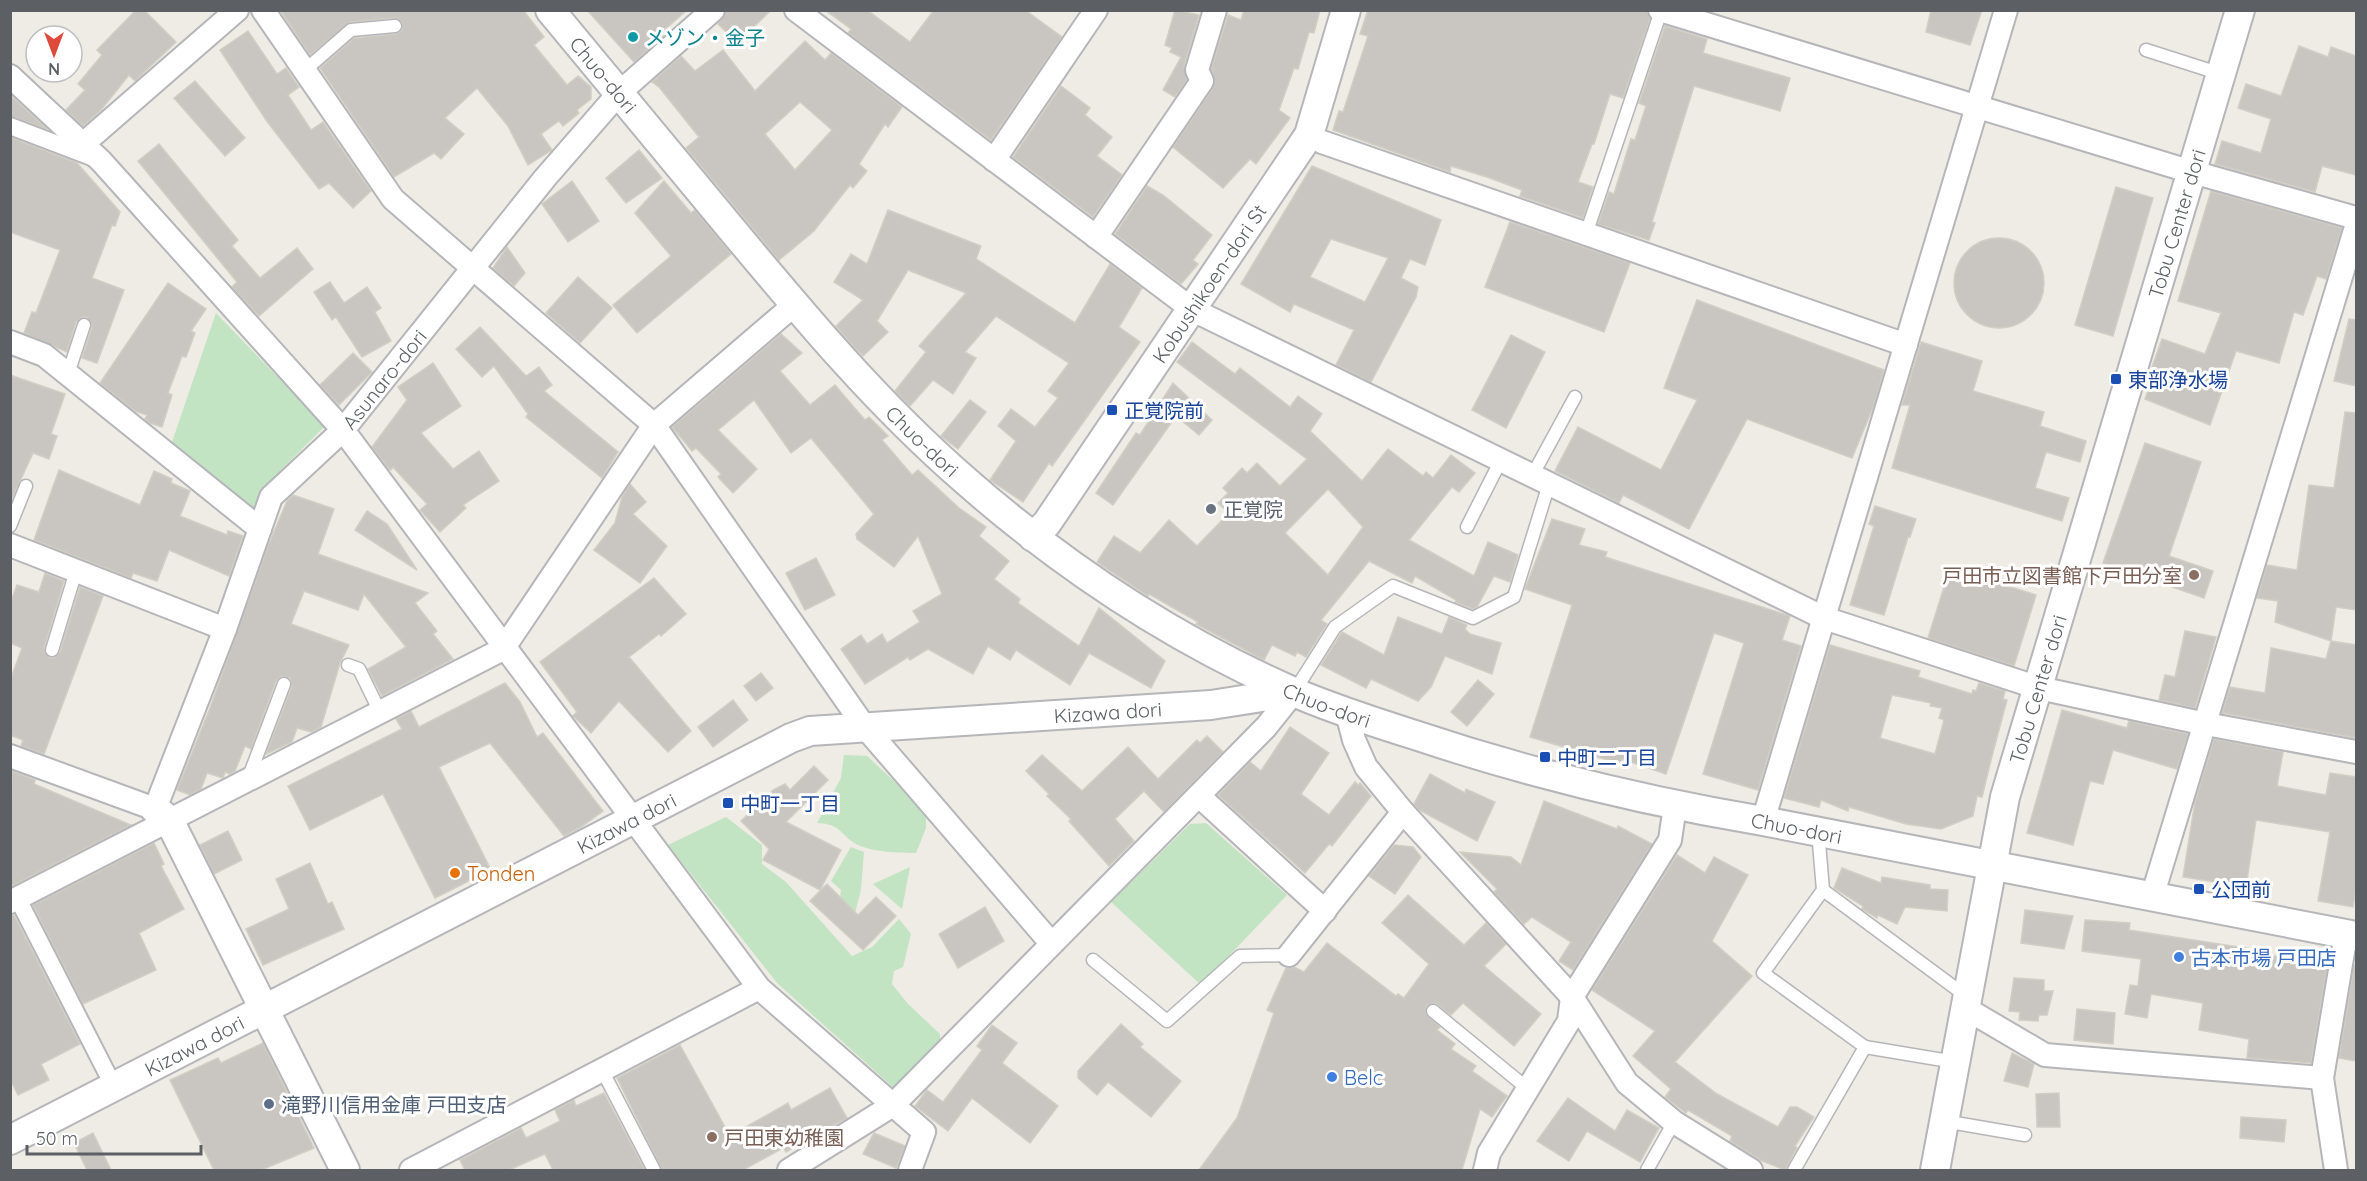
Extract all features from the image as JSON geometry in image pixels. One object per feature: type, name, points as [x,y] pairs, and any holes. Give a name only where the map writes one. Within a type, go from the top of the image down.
[{"type":"street","points":[[83,144],[237,10]]},
{"type":"street","points":[[263,10],[393,199],[654,425],[864,726],[1051,943]]},
{"type":"street","name":"Chuo-dori","points":[[550,10],[795,305],[915,434],[964,480],[1033,537],[1081,572],[1176,631],[1294,692],[1347,713],[1508,766],[1675,806],[1818,831],[1992,867],[2351,935]]},
{"type":"street","name":"Asunaro-dori","points":[[162,814],[271,497],[343,430],[545,178],[619,93],[713,10]]},
{"type":"street","points":[[796,10],[1193,310],[1824,618],[2039,688],[2206,724],[2356,752]]},
{"type":"street","points":[[994,160],[1096,10]]},
{"type":"street","points":[[1096,237],[1202,81],[1197,70],[1215,10]]},
{"type":"street","name":"Kobushikoen-dori St","points":[[1033,537],[1047,523],[1309,135],[1346,10]]},
{"type":"street","points":[[1763,821],[2006,10]]},
{"type":"street","name":"Tobu Center dori","points":[[1935,1170],[2005,797],[2039,688],[2187,170],[2221,74],[2240,10]]},
{"type":"street","points":[[1660,11],[2187,170],[2356,218]]},
{"type":"street","points":[[10,76],[101,161],[343,430],[503,649],[635,819],[759,988],[924,1132],[910,1170]]},
{"type":"street","points":[[10,126],[101,161]]},
{"type":"street","points":[[1322,142],[1906,345]]},
{"type":"street","points":[[2152,897],[2356,227]]},
{"type":"street","points":[[114,1087],[14,900],[162,814],[248,781],[503,649],[654,425],[795,305]]},
{"type":"street","points":[[10,342],[44,355],[260,529]]},
{"type":"street","points":[[10,545],[225,628]]},
{"type":"street","points":[[789,1170],[893,1105],[1266,727],[1294,692]]},
{"type":"street","name":"Kizawa dori","points":[[10,1140],[791,738],[810,731],[1211,705],[1294,692]]},
{"type":"street","points":[[1347,713],[1354,740],[1366,767],[1403,812],[1572,997],[1627,1083],[1674,1122],[1751,1170]]},
{"type":"street","points":[[10,756],[162,814],[345,1170]]},
{"type":"street","points":[[1199,796],[1325,910]]},
{"type":"street","points":[[1485,1170],[1489,1153],[1569,1021],[1572,997],[1670,840],[1675,806]]},
{"type":"street","points":[[1289,955],[1403,812]]},
{"type":"street","points":[[2336,1170],[2322,1078],[2351,935]]},
{"type":"street","points":[[411,1170],[603,1072],[759,988]]},
{"type":"street","points":[[1966,1002],[2045,1055],[2322,1078]]},
{"type":"lane","points":[[1586,234],[1660,11]]},
{"type":"lane","points":[[304,71],[351,30],[395,26]]},
{"type":"lane","points":[[2146,50],[2221,74]]},
{"type":"lane","points":[[68,374],[84,325]]},
{"type":"lane","points":[[1294,692],[1335,627],[1393,586],[1473,618],[1514,597],[1541,480],[1575,397]]},
{"type":"lane","points":[[1467,527],[1501,460]]},
{"type":"lane","points":[[10,526],[26,486]]},
{"type":"lane","points":[[52,650],[76,571]]},
{"type":"lane","points":[[348,665],[359,669],[380,712]]},
{"type":"lane","points":[[248,781],[284,684]]},
{"type":"lane","points":[[1818,831],[1823,890],[1763,974],[1865,1047],[1955,1062]]},
{"type":"lane","points":[[1823,890],[1966,1002]]},
{"type":"lane","points":[[1093,960],[1167,1021],[1240,957],[1289,955]]},
{"type":"lane","points":[[1433,1011],[1528,1089]]},
{"type":"lane","points":[[1794,1170],[1865,1047]]},
{"type":"lane","points":[[603,1072],[654,1170]]},
{"type":"lane","points":[[1944,1121],[2025,1135]]},
{"type":"lane","points":[[1647,1170],[1674,1122]]},
{"type":"green space","points":[[216,313],[325,426],[268,483],[258,511],[171,445]]},
{"type":"green space","points":[[844,755],[867,756],[926,811],[926,828],[916,853],[887,852],[864,847],[852,842],[837,828],[817,823],[841,778]]},
{"type":"green space","points":[[726,817],[762,845],[762,864],[786,882],[852,956],[872,947],[899,919],[911,934],[903,967],[894,971],[892,984],[908,1004],[940,1034],[940,1044],[895,1089],[777,983],[668,845]]},
{"type":"green space","points":[[1206,823],[1287,895],[1201,985],[1111,902],[1190,824]]},
{"type":"green space","points":[[851,847],[864,852],[861,889],[855,913],[840,900],[841,890],[831,881]]},
{"type":"green space","points":[[910,867],[902,909],[873,884]]},
{"type":"building","points":[[136,10],[144,10],[176,42],[135,81],[129,75],[101,110],[83,126],[66,110],[85,90],[78,84],[84,84],[84,77],[102,55],[97,50]]},
{"type":"building","points":[[280,10],[523,10],[544,37],[534,45],[567,85],[578,76],[591,87],[591,99],[563,126],[559,121],[541,134],[552,150],[528,165],[508,126],[477,88],[445,118],[464,134],[441,159],[434,153],[394,177],[320,68],[354,38],[396,34],[402,30],[402,22],[394,18],[350,22],[310,55]]},
{"type":"building","name":"メゾン・金子","points":[[587,10],[687,10],[634,62]]},
{"type":"building","points":[[726,10],[771,10],[738,43],[718,24]]},
{"type":"building","points":[[825,10],[867,10],[910,42],[934,10],[1025,10],[1062,37],[991,140],[848,33],[851,29]]},
{"type":"building","points":[[1175,10],[1199,15],[1184,66],[1187,80],[1175,97],[1163,90],[1181,57],[1170,52],[1172,48],[1165,45]]},
{"type":"building","points":[[1244,10],[1320,10],[1314,33],[1309,32],[1298,69],[1294,68],[1279,110],[1290,118],[1256,164],[1250,159],[1223,188],[1173,147],[1213,88],[1215,82],[1211,69],[1228,15],[1241,20]]},
{"type":"building","points":[[1368,10],[1647,10],[1650,19],[1623,98],[1610,94],[1594,144],[1592,144],[1578,182],[1593,187],[1583,218],[1520,196],[1522,190],[1487,177],[1451,166],[1450,172],[1333,130],[1339,111],[1343,112],[1368,36],[1360,34]]},
{"type":"building","points":[[1931,10],[1982,10],[1970,45],[1926,32]]},
{"type":"building","points":[[1665,26],[1707,39],[1703,53],[1790,78],[1780,111],[1694,86],[1652,222],[1655,223],[1649,240],[1598,224],[1609,192],[1614,194],[1631,139],[1635,140],[1646,106],[1639,103]]},
{"type":"building","points":[[248,31],[277,74],[286,68],[299,87],[288,95],[311,130],[323,122],[371,191],[353,208],[329,183],[319,189],[266,120],[220,50]]},
{"type":"building","points":[[805,41],[825,60],[831,53],[902,107],[888,127],[885,124],[859,164],[867,171],[853,188],[850,185],[814,231],[779,260],[686,148],[699,137],[659,87],[652,82],[681,56],[695,71],[723,50],[755,91]],"holes":[[[800,102],[832,130],[795,170],[765,134]]]},
{"type":"building","points":[[2299,46],[2328,57],[2331,47],[2356,56],[2356,175],[2322,166],[2315,192],[2215,164],[2222,141],[2261,153],[2271,119],[2238,108],[2246,84],[2281,96]]},
{"type":"building","points":[[195,81],[245,138],[225,156],[174,98]]},
{"type":"building","points":[[1061,86],[1090,108],[1085,115],[1112,137],[1097,156],[1122,175],[1093,217],[1013,157]]},
{"type":"building","points":[[10,95],[47,129],[10,116]]},
{"type":"building","points":[[10,137],[77,163],[120,212],[115,226],[112,225],[92,278],[124,290],[97,363],[82,358],[92,327],[87,317],[82,317],[76,322],[67,352],[24,333],[32,312],[36,313],[60,250],[10,232]]},
{"type":"building","points":[[159,144],[238,240],[232,246],[260,278],[297,248],[313,269],[259,316],[232,287],[237,282],[138,161]]},
{"type":"building","points":[[639,150],[662,178],[626,203],[606,178]]},
{"type":"building","points":[[1312,166],[1441,220],[1425,265],[1410,259],[1401,278],[1418,287],[1416,297],[1371,382],[1336,365],[1354,330],[1294,304],[1290,312],[1241,284]],"holes":[[[1331,239],[1388,258],[1365,302],[1310,277]]]},
{"type":"building","points":[[572,181],[599,221],[568,242],[542,204]]},
{"type":"building","points":[[664,181],[691,213],[695,210],[731,254],[637,333],[613,305],[671,256],[635,213]]},
{"type":"building","points":[[1147,186],[1163,195],[1212,235],[1193,260],[1198,264],[1181,284],[1115,234]]},
{"type":"building","points":[[2116,187],[2153,198],[2113,336],[2075,325]]},
{"type":"building","points":[[2211,191],[2342,228],[2326,279],[2317,276],[2303,315],[2294,312],[2279,363],[2236,351],[2210,425],[2145,399],[2156,368],[2152,367],[2162,339],[2205,354],[2221,313],[2178,301]]},
{"type":"building","points":[[888,210],[981,246],[976,259],[1075,323],[1110,264],[1142,288],[1119,327],[1140,342],[1052,466],[1049,463],[1023,502],[990,480],[1016,441],[998,426],[1011,409],[1035,427],[1058,398],[1048,391],[1069,363],[996,316],[965,352],[976,358],[953,394],[933,380],[910,406],[895,391],[926,352],[919,346],[966,293],[908,270],[877,321],[888,332],[863,356],[854,347],[836,326],[863,300],[834,282],[851,254],[867,264]]},
{"type":"building","points":[[1510,222],[1630,263],[1604,332],[1485,287]]},
{"type":"building","points":[[1990,238],[2008,238],[2024,245],[2037,258],[2044,274],[2044,292],[2037,308],[2024,321],[2008,328],[1990,328],[1974,321],[1961,308],[1954,292],[1954,274],[1961,258],[1974,245]]},
{"type":"building","points":[[507,247],[525,273],[514,286],[493,268]]},
{"type":"building","points":[[578,277],[612,308],[580,343],[546,313]]},
{"type":"building","points":[[330,282],[344,303],[367,287],[381,308],[375,312],[391,341],[362,357],[336,317],[332,320],[314,292]]},
{"type":"building","points":[[168,283],[206,309],[191,331],[195,333],[186,357],[182,356],[168,393],[172,395],[162,427],[150,423],[145,419],[147,415],[135,411],[100,383]]},
{"type":"building","points":[[1697,300],[1884,370],[1874,405],[1852,458],[1747,419],[1689,529],[1623,495],[1619,503],[1555,471],[1578,427],[1661,470],[1697,400],[1664,388]]},
{"type":"building","points":[[2349,319],[2356,320],[2356,386],[2334,381]]},
{"type":"building","points":[[480,327],[526,376],[539,367],[552,385],[544,391],[618,452],[602,478],[526,417],[528,414],[494,366],[482,377],[456,349]]},
{"type":"building","points":[[781,334],[802,353],[780,371],[810,405],[835,385],[865,420],[869,417],[888,436],[882,440],[912,475],[918,470],[959,508],[986,527],[979,536],[1009,561],[994,579],[1020,599],[1018,603],[1079,646],[1099,608],[1165,661],[1151,688],[1089,653],[1070,685],[1016,650],[1010,660],[988,646],[973,674],[928,649],[910,660],[908,657],[865,684],[841,649],[861,635],[867,644],[882,634],[887,643],[920,622],[913,611],[942,594],[918,536],[894,567],[857,539],[856,534],[874,514],[811,438],[791,453],[754,400],[718,430],[757,469],[733,493],[718,477],[721,474],[696,448],[692,451],[672,427]]},
{"type":"building","points":[[1511,335],[1545,352],[1506,428],[1472,410]]},
{"type":"building","points":[[1192,342],[1235,374],[1240,368],[1290,407],[1298,396],[1322,414],[1310,431],[1362,481],[1388,449],[1423,476],[1426,472],[1433,478],[1451,455],[1475,473],[1459,492],[1452,487],[1409,540],[1474,576],[1488,542],[1518,555],[1510,582],[1494,576],[1477,607],[1473,609],[1455,602],[1456,600],[1415,576],[1412,583],[1369,561],[1321,620],[1327,624],[1306,657],[1297,652],[1295,656],[1272,645],[1264,660],[1196,624],[1198,622],[1149,594],[1148,596],[1097,562],[1114,536],[1140,553],[1169,520],[1197,546],[1229,513],[1218,503],[1228,493],[1223,488],[1242,468],[1247,473],[1257,463],[1280,486],[1307,459],[1177,362]],"holes":[[[1328,489],[1363,527],[1328,575],[1285,533]]]},
{"type":"building","points":[[1921,342],[1982,361],[1973,391],[2044,412],[2040,426],[2086,441],[2080,462],[2046,452],[2035,488],[2069,498],[2062,521],[1892,468],[1910,405],[1902,405]]},
{"type":"building","points":[[353,353],[372,372],[339,405],[320,385]]},
{"type":"building","points":[[433,363],[461,406],[421,433],[453,469],[479,451],[499,481],[463,505],[466,508],[440,532],[420,510],[427,504],[393,467],[389,469],[372,447],[407,400],[398,387]]},
{"type":"building","points":[[10,375],[65,394],[51,434],[57,436],[49,459],[33,453],[10,503]]},
{"type":"building","points":[[1173,383],[1212,420],[1199,435],[1176,416],[1113,505],[1096,493],[1136,433],[1140,435]]},
{"type":"building","points":[[970,400],[986,412],[958,449],[941,436]]},
{"type":"building","points":[[2345,412],[2356,413],[2356,610],[2336,607],[2331,641],[2275,622],[2278,601],[2257,598],[2267,565],[2297,570],[2309,485],[2334,488]]},
{"type":"building","points":[[2145,443],[2201,462],[2169,556],[2213,571],[2204,598],[2103,563]]},
{"type":"building","points":[[59,470],[140,505],[154,471],[172,479],[171,483],[190,491],[180,516],[227,535],[228,531],[243,536],[229,576],[169,550],[157,581],[133,573],[131,578],[34,540]]},
{"type":"building","points":[[630,484],[646,502],[633,514],[667,546],[640,583],[594,550],[615,523],[622,497]]},
{"type":"building","points":[[293,495],[334,509],[318,554],[428,593],[415,603],[437,631],[433,634],[453,659],[382,696],[368,669],[406,647],[364,594],[358,610],[304,591],[291,624],[349,645],[340,663],[321,727],[311,732],[297,728],[292,742],[266,754],[292,686],[290,678],[282,676],[276,681],[251,749],[245,746],[235,771],[230,774],[225,772],[223,778],[207,773],[201,789],[190,795],[177,790],[210,708],[268,546],[287,501]]},
{"type":"building","points":[[1875,506],[1916,519],[1910,537],[1908,537],[1884,615],[1850,605],[1874,526],[1869,524]]},
{"type":"building","points":[[367,511],[387,524],[417,570],[355,530]]},
{"type":"building","points":[[1552,519],[1585,529],[1579,545],[1607,552],[1605,557],[1790,616],[1782,640],[1801,646],[1758,790],[1703,774],[1744,643],[1714,633],[1666,774],[1622,759],[1621,764],[1530,737],[1572,605],[1525,589]]},
{"type":"building","points":[[816,558],[835,595],[805,610],[786,573]]},
{"type":"building","points":[[1950,568],[2036,595],[2014,666],[1928,638]]},
{"type":"building","points":[[45,573],[64,581],[44,648],[49,658],[54,658],[60,652],[80,587],[103,596],[44,754],[21,746],[23,740],[10,735],[10,681],[22,648],[10,643],[10,604],[17,585],[39,592]]},
{"type":"building","points":[[654,578],[686,614],[661,636],[659,634],[629,657],[691,731],[668,752],[619,701],[591,733],[573,716],[577,712],[540,662]]},
{"type":"building","points":[[1398,617],[1442,634],[1449,617],[1467,625],[1465,629],[1470,634],[1501,643],[1492,674],[1445,656],[1431,687],[1418,701],[1371,679],[1366,688],[1321,665],[1342,632],[1384,655]]},
{"type":"building","points":[[2185,631],[2216,637],[2195,708],[2159,700],[2165,675],[2175,677]]},
{"type":"building","points":[[2331,641],[2356,645],[2356,738],[2222,713],[2230,687],[2265,693],[2271,648],[2326,659]]},
{"type":"building","points":[[1830,645],[1920,671],[1918,677],[1972,694],[1979,683],[2005,691],[2003,699],[2007,700],[1982,797],[1977,796],[1973,816],[1941,829],[1906,824],[1849,807],[1848,811],[1821,800],[1819,807],[1784,798]],"holes":[[[1892,695],[1931,703],[1930,706],[1942,708],[1939,718],[1944,720],[1935,754],[1880,738]]]},
{"type":"building","points":[[761,673],[773,688],[756,701],[744,686]]},
{"type":"building","points":[[1478,680],[1494,694],[1467,726],[1451,712]]},
{"type":"building","points":[[505,683],[520,702],[537,737],[543,733],[603,811],[564,836],[490,743],[439,767],[491,870],[435,898],[383,794],[310,830],[288,786],[402,729],[396,719],[411,711],[419,727]]},
{"type":"building","points":[[733,700],[748,720],[713,747],[698,727]]},
{"type":"building","points":[[2062,710],[2127,728],[2129,721],[2188,734],[2177,769],[2113,750],[2103,784],[2090,781],[2073,845],[2027,833]]},
{"type":"building","points":[[1290,727],[1329,753],[1301,794],[1329,815],[1355,782],[1358,785],[1360,783],[1371,796],[1332,846],[1329,844],[1305,873],[1218,795],[1250,762],[1261,771]]},
{"type":"building","points":[[1207,736],[1223,752],[1164,812],[1144,791],[1115,819],[1134,841],[1109,866],[1069,821],[1071,819],[1026,771],[1042,755],[1082,791],[1128,747],[1158,779],[1197,740],[1200,743]]},
{"type":"building","points":[[2214,739],[2283,752],[2277,786],[2326,795],[2330,773],[2356,777],[2356,889],[2353,907],[2318,901],[2330,832],[2256,820],[2246,887],[2183,877],[2195,802]]},
{"type":"building","points":[[814,766],[828,780],[786,822],[841,850],[820,890],[763,860],[769,849],[741,821],[773,790],[785,784],[790,790]]},
{"type":"building","points":[[12,771],[35,780],[34,784],[131,825],[10,887]]},
{"type":"building","points":[[1430,774],[1465,793],[1466,789],[1495,802],[1477,841],[1419,810],[1414,804]]},
{"type":"building","points":[[1544,801],[1617,829],[1618,826],[1652,844],[1573,970],[1559,961],[1571,942],[1532,917],[1524,924],[1494,892],[1497,889],[1460,852],[1511,857],[1521,865]]},
{"type":"building","points":[[228,831],[242,860],[214,874],[200,845]]},
{"type":"building","points":[[154,843],[164,864],[161,866],[184,909],[139,933],[156,970],[83,1004],[33,905]]},
{"type":"building","points":[[1394,845],[1413,847],[1421,857],[1395,894],[1369,876]]},
{"type":"building","points":[[1677,855],[1705,873],[1714,857],[1748,875],[1712,941],[1752,976],[1675,1062],[1717,1094],[1778,1127],[1790,1107],[1797,1107],[1814,1117],[1795,1146],[1797,1148],[1785,1170],[1760,1160],[1730,1141],[1732,1136],[1688,1110],[1686,1113],[1665,1097],[1671,1089],[1633,1056],[1655,1031],[1592,990]]},
{"type":"building","points":[[310,863],[328,904],[332,902],[344,929],[263,965],[246,929],[289,909],[276,879]]},
{"type":"building","points":[[1842,868],[1881,883],[1882,877],[1930,885],[1930,889],[1948,890],[1947,911],[1905,907],[1897,924],[1878,915],[1877,918],[1862,909],[1863,906],[1834,888]]},
{"type":"building","points":[[827,884],[858,915],[876,897],[896,916],[863,950],[810,901]]},
{"type":"building","points":[[1408,895],[1464,945],[1486,923],[1506,944],[1484,966],[1541,1014],[1514,1046],[1463,1003],[1451,1015],[1435,1003],[1426,1006],[1426,1014],[1440,1027],[1437,1030],[1455,1044],[1451,1049],[1476,1066],[1472,1071],[1507,1096],[1492,1117],[1480,1109],[1462,1170],[1199,1170],[1237,1118],[1274,1013],[1267,1010],[1286,968],[1294,967],[1304,972],[1327,943],[1396,996],[1398,994],[1404,998],[1429,964],[1382,923]]},
{"type":"building","points":[[985,907],[1004,941],[958,968],[939,934]]},
{"type":"building","points":[[2025,910],[2073,916],[2064,949],[2021,943]]},
{"type":"building","points":[[10,915],[14,915],[80,1044],[41,1064],[49,1080],[18,1095],[10,1079]]},
{"type":"building","points":[[2085,920],[2130,923],[2129,930],[2265,951],[2264,955],[2328,961],[2311,1063],[2247,1058],[2249,1039],[2199,1030],[2203,1003],[2151,994],[2147,1018],[2125,1014],[2130,985],[2138,986],[2141,959],[2082,951]]},
{"type":"building","points":[[2354,965],[2356,966],[2356,1061],[2339,1058]]},
{"type":"building","points":[[2014,978],[2044,980],[2044,991],[2053,991],[2047,1015],[2039,1015],[2038,1021],[2019,1020],[2020,1012],[2009,1011]]},
{"type":"building","points":[[2077,1009],[2115,1013],[2113,1044],[2074,1040]]},
{"type":"building","points":[[1121,1024],[1143,1044],[1140,1047],[1181,1081],[1151,1117],[1108,1082],[1097,1095],[1078,1078],[1078,1071]]},
{"type":"building","points":[[992,1025],[1017,1043],[1002,1063],[1058,1106],[1030,1143],[972,1098],[948,1131],[915,1106],[927,1090],[943,1102],[982,1050],[977,1046]]},
{"type":"building","points":[[263,1043],[314,1148],[261,1170],[214,1170],[170,1080],[218,1058],[221,1063]]},
{"type":"building","points":[[680,1045],[730,1136],[788,1103],[791,1110],[830,1088],[847,1118],[786,1152],[783,1148],[743,1170],[662,1170],[617,1078]]},
{"type":"building","points":[[2012,1053],[2034,1064],[2028,1087],[2004,1081]]},
{"type":"building","points":[[604,1093],[645,1170],[553,1170],[545,1154],[509,1170],[465,1170],[460,1160],[521,1128],[526,1138],[560,1121],[555,1110],[574,1100],[576,1106]]},
{"type":"building","points":[[2059,1093],[2060,1127],[2037,1127],[2036,1094]]},
{"type":"building","points":[[1568,1098],[1615,1131],[1627,1110],[1659,1128],[1640,1162],[1587,1131],[1569,1161],[1537,1141]]},
{"type":"building","points":[[2241,1117],[2286,1120],[2284,1142],[2240,1138]]},
{"type":"building","points":[[93,1133],[111,1170],[87,1170],[74,1143]]},
{"type":"building","points":[[874,1133],[905,1146],[896,1168],[863,1154]]},
{"type":"place","name":"メゾン・金子","points":[[633,37]]},
{"type":"place","name":"東部浄水場","points":[[2116,379]]},
{"type":"place","name":"正覚院前","points":[[1112,410]]},
{"type":"place","name":"正覚院","points":[[1211,509]]},
{"type":"place","name":"戸田市立図書館下戸田分室","points":[[2194,575]]},
{"type":"place","name":"中町二丁目","points":[[1545,757]]},
{"type":"place","name":"中町一丁目","points":[[728,803]]},
{"type":"place","name":"Tonden","points":[[455,873]]},
{"type":"place","name":"公団前","points":[[2199,889]]},
{"type":"place","name":"古本市場 戸田店","points":[[2179,957]]},
{"type":"place","name":"Belc","points":[[1332,1077]]},
{"type":"place","name":"滝野川信用金庫 戸田支店","points":[[269,1104]]},
{"type":"place","name":"戸田東幼稚園","points":[[712,1137]]}]
